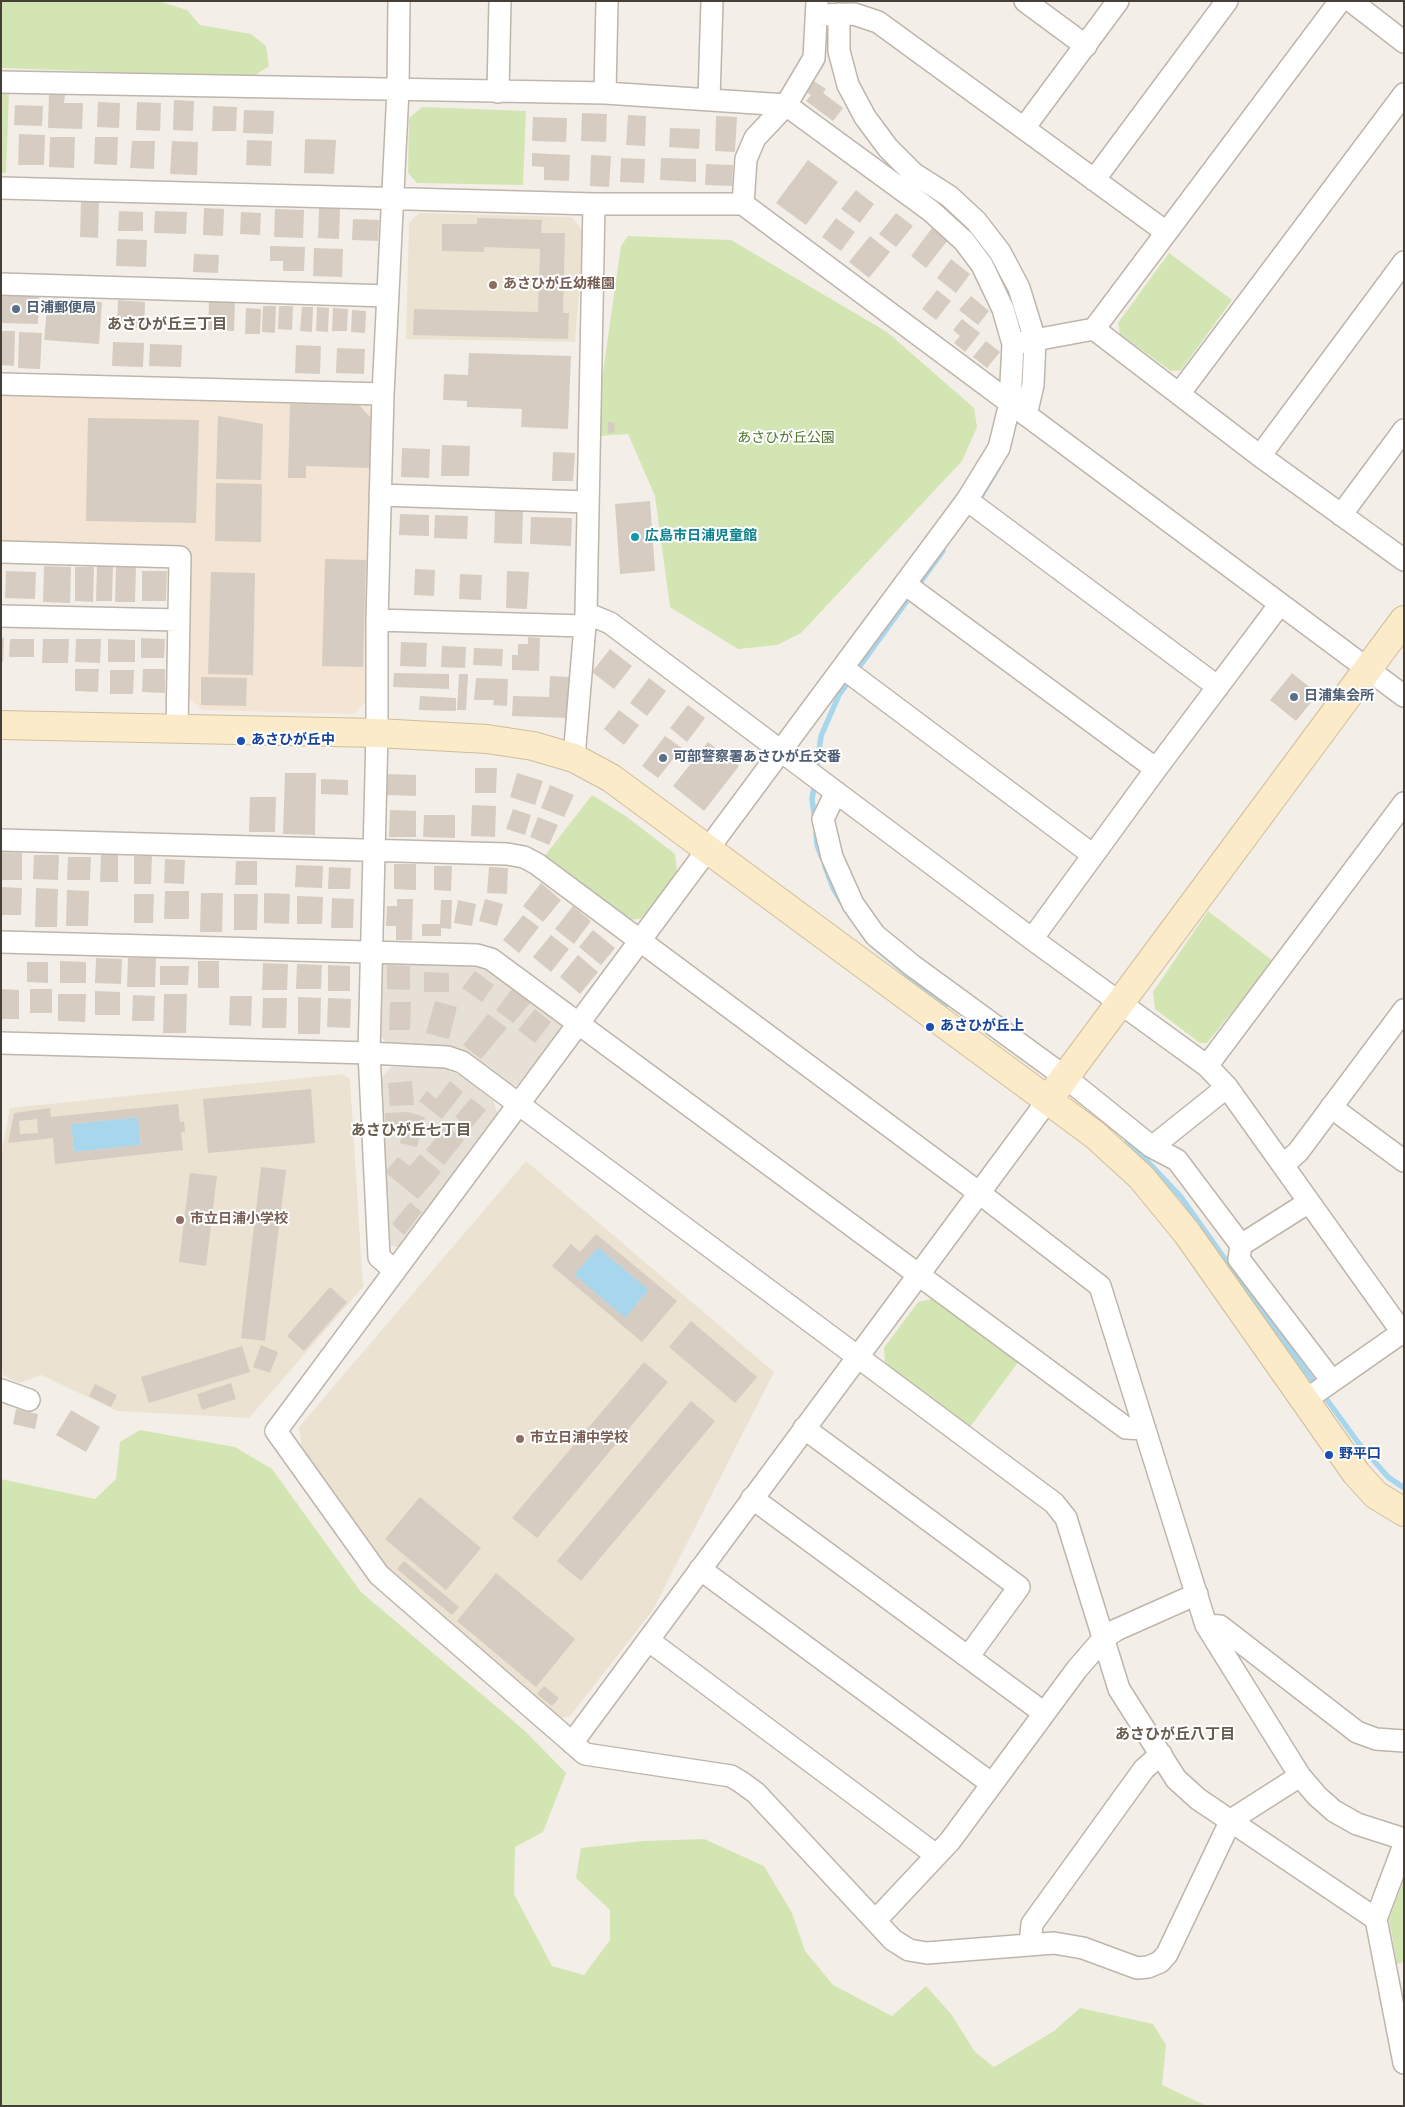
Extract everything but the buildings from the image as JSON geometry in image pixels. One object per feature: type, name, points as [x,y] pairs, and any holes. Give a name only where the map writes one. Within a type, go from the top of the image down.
[{"type":"street","points":[[395,1271],[379,1257],[369,1053],[377,734],[380,495],[398,90],[399,1]]},
{"type":"street","points":[[498,92],[500,1]]},
{"type":"street","points":[[605,94],[607,1]]},
{"type":"street","points":[[709,100],[712,1]]},
{"type":"street","points":[[1025,1],[1086,46]]},
{"type":"street","points":[[1024,128],[1118,1]]},
{"type":"street","points":[[1094,180],[1227,1]]},
{"type":"street","points":[[1013,344],[1094,329],[1340,1]]},
{"type":"street","points":[[1351,1],[1404,42]]},
{"type":"street","points":[[743,204],[746,159],[755,138],[786,105],[814,58],[817,8],[839,14],[854,14],[878,22],[1166,232]]},
{"type":"street","points":[[839,14],[839,51],[848,85],[866,117],[888,148],[913,172],[949,196],[976,221],[1000,252],[1019,288],[1035,340],[1034,385],[1018,409],[999,448],[967,500],[276,1431],[379,1575],[585,1754],[731,1776],[742,1782],[763,1800],[893,1940],[909,1950],[927,1953],[1054,1943],[1083,1948],[1137,1968],[1148,1967],[1160,1962],[1167,1954],[1231,1820],[1300,1776]]},
{"type":"street","points":[[1,82],[605,94],[786,105],[931,211],[964,240],[982,265],[1003,309],[1013,344],[1018,409]]},
{"type":"street","points":[[1179,394],[1404,94]]},
{"type":"street","points":[[1,188],[594,204],[743,204],[1404,696]]},
{"type":"street","points":[[574,758],[585,619],[594,204]]},
{"type":"street","points":[[1260,456],[1404,262]]},
{"type":"street","points":[[1,284],[388,296]]},
{"type":"street","points":[[1094,329],[1260,456],[1404,560]]},
{"type":"street","points":[[1,384],[383,394]]},
{"type":"street","points":[[1341,515],[1404,430]]},
{"type":"street","points":[[380,495],[588,502]]},
{"type":"street","points":[[967,500],[1218,687]]},
{"type":"street","points":[[1,552],[180,557],[177,729]]},
{"type":"street","points":[[905,584],[1156,769]]},
{"type":"street","points":[[1032,939],[1280,604]]},
{"type":"street","points":[[1,616],[179,620]]},
{"type":"street","points":[[377,620],[585,619],[610,624],[1032,939],[1207,1066],[1227,1086],[1403,1333],[1304,1401]]},
{"type":"street","points":[[572,1743],[978,1192],[1066,1077],[1404,620]]},
{"type":"street","points":[[843,668],[1093,855]]},
{"type":"street","points":[[1,724],[377,734],[487,739],[534,746],[574,758],[611,778],[1095,1135],[1141,1177],[1187,1233],[1356,1473],[1376,1495],[1404,1512]]},
{"type":"street","points":[[836,792],[823,819],[832,857],[854,904],[875,935],[913,966],[1066,1077],[1152,1147],[1176,1160],[1241,1245]]},
{"type":"street","points":[[1207,1066],[1404,803]]},
{"type":"street","points":[[1,840],[374,852],[507,854],[524,857],[537,864],[978,1192],[1100,1286],[1206,1625],[1300,1776],[1317,1796],[1334,1811],[1357,1824],[1404,1839]]},
{"type":"street","points":[[1,942],[477,955],[491,958],[1126,1428],[1145,1429]]},
{"type":"street","points":[[1283,1165],[1298,1152],[1404,1010]]},
{"type":"street","points":[[1,1043],[369,1053],[447,1057],[462,1062],[1054,1503],[1066,1518],[1119,1689],[1176,1779],[1191,1792],[1376,1919]]},
{"type":"street","points":[[1152,1147],[1227,1086]]},
{"type":"street","points":[[1331,1107],[1404,1161]]},
{"type":"street","points":[[1309,1202],[1241,1245],[1238,1260],[1332,1381]]},
{"type":"street","points":[[1,1390],[29,1400]]},
{"type":"street","points":[[804,1428],[1019,1587],[968,1657]]},
{"type":"street","points":[[752,1498],[1044,1713]]},
{"type":"street","points":[[700,1569],[992,1784]]},
{"type":"street","points":[[876,1921],[950,1841],[1076,1669],[1103,1639],[1116,1630],[1197,1594]]},
{"type":"street","points":[[1206,1625],[1220,1626],[1357,1732],[1376,1739],[1404,1741]]},
{"type":"street","points":[[648,1640],[936,1856]]},
{"type":"street","points":[[1030,1944],[1032,1924],[1144,1769],[1161,1754]]},
{"type":"street","points":[[1404,1845],[1376,1919],[1404,2063]]},
{"type":"shaded area","name":"あさひが丘幼稚園","points":[[419,213],[571,217],[584,232],[575,342],[406,339],[409,223]]},
{"type":"shaded area","points":[[1,393],[363,400],[376,417],[369,698],[354,714],[202,710],[187,696],[191,550],[1,543]]},
{"type":"shaded area","points":[[387,959],[475,961],[497,970],[559,1019],[562,1030],[517,1085],[507,1087],[390,1045],[377,1034],[379,967]]},
{"type":"shaded area","points":[[391,1067],[441,1068],[460,1075],[493,1100],[498,1115],[402,1248],[392,1246],[385,1241],[380,1079]]},
{"type":"shaded area","name":"市立日浦小学校","points":[[343,1074],[350,1079],[363,1287],[249,1418],[117,1411],[41,1375],[19,1383],[1,1374],[1,1154],[10,1108]]},
{"type":"shaded area","name":"市立日浦中学校","points":[[526,1161],[774,1372],[653,1610],[570,1716],[557,1719],[388,1568],[302,1451],[299,1427]]},
{"type":"green space","points":[[1,1],[158,1],[187,10],[200,25],[251,34],[266,46],[269,66],[252,77],[1,68]]},
{"type":"green space","points":[[1,92],[9,92],[6,173],[1,173]]},
{"type":"green space","points":[[422,107],[526,111],[523,185],[417,183],[408,173],[409,118]]},
{"type":"green space","name":"あさひが丘公園","points":[[628,236],[731,240],[887,332],[974,408],[977,427],[962,461],[801,633],[777,645],[738,649],[670,607],[655,496],[628,434],[600,436],[601,386],[621,246]]},
{"type":"green space","points":[[1169,253],[1232,300],[1181,370],[1171,371],[1120,334],[1118,323]]},
{"type":"green space","points":[[592,795],[627,817],[675,854],[677,872],[642,918],[630,920],[544,857]]},
{"type":"green space","points":[[1208,911],[1273,961],[1207,1043],[1200,1043],[1155,1009],[1153,992]]},
{"type":"green space","points":[[935,1298],[1019,1361],[970,1427],[885,1363],[884,1348],[918,1302]]},
{"type":"green space","points":[[140,1430],[235,1447],[272,1469],[361,1592],[525,1731],[566,1773],[543,1832],[515,1847],[514,1894],[552,1966],[584,1975],[610,1940],[610,1910],[576,1878],[581,1848],[644,1841],[704,1839],[764,1866],[792,1913],[805,1951],[833,1985],[892,2016],[926,1986],[951,2014],[975,2052],[994,2067],[1054,2031],[1080,2008],[1153,2024],[1166,2045],[1162,2085],[1207,2106],[1,2106],[1,1479],[95,1499],[116,1479],[120,1442]]},
{"type":"green space","points":[[1404,1880],[1404,1962],[1397,1964],[1389,1919]]},
{"type":"water","points":[[138,1117],[141,1145],[74,1152],[71,1124]]},
{"type":"water","points":[[598,1247],[649,1290],[625,1318],[574,1275]]},
{"type":"waterway","points":[[827,18],[830,49]]},
{"type":"waterway","points":[[922,191],[951,212],[977,239]]},
{"type":"waterway","points":[[983,246],[999,271],[1016,311],[1019,328]]},
{"type":"waterway","points":[[980,498],[998,468]]},
{"type":"waterway","points":[[816,772],[821,736],[839,695],[943,551]]},
{"type":"waterway","points":[[815,783],[812,799],[815,821]]},
{"type":"waterway","points":[[816,833],[817,845],[822,858]]},
{"type":"waterway","points":[[825,866],[833,888],[842,903]]},
{"type":"waterway","points":[[872,945],[917,983],[947,1004]]},
{"type":"waterway","points":[[1127,1140],[1181,1197],[1360,1445],[1388,1477],[1404,1488]]},
{"type":"place","name":"あさひが丘幼稚園","points":[[493,285]]},
{"type":"place","name":"日浦郵便局","points":[[16,309]]},
{"type":"place","name":"広島市日浦児童館","points":[[635,537]]},
{"type":"place","name":"日浦集会所","points":[[1294,697]]},
{"type":"place","name":"あさひが丘中","points":[[241,741]]},
{"type":"place","name":"可部警察署あさひが丘交番","points":[[663,758]]},
{"type":"place","name":"あさひが丘上","points":[[930,1027]]},
{"type":"place","name":"市立日浦小学校","points":[[180,1220]]},
{"type":"place","name":"市立日浦中学校","points":[[520,1439]]},
{"type":"place","name":"野平口","points":[[1329,1455]]},
{"type":"district","name":"あさひが丘三丁目","points":[[167,325]]},
{"type":"district","name":"あさひが丘七丁目","points":[[411,1131]]},
{"type":"district","name":"あさひが丘八丁目","points":[[1175,1735]]}]
